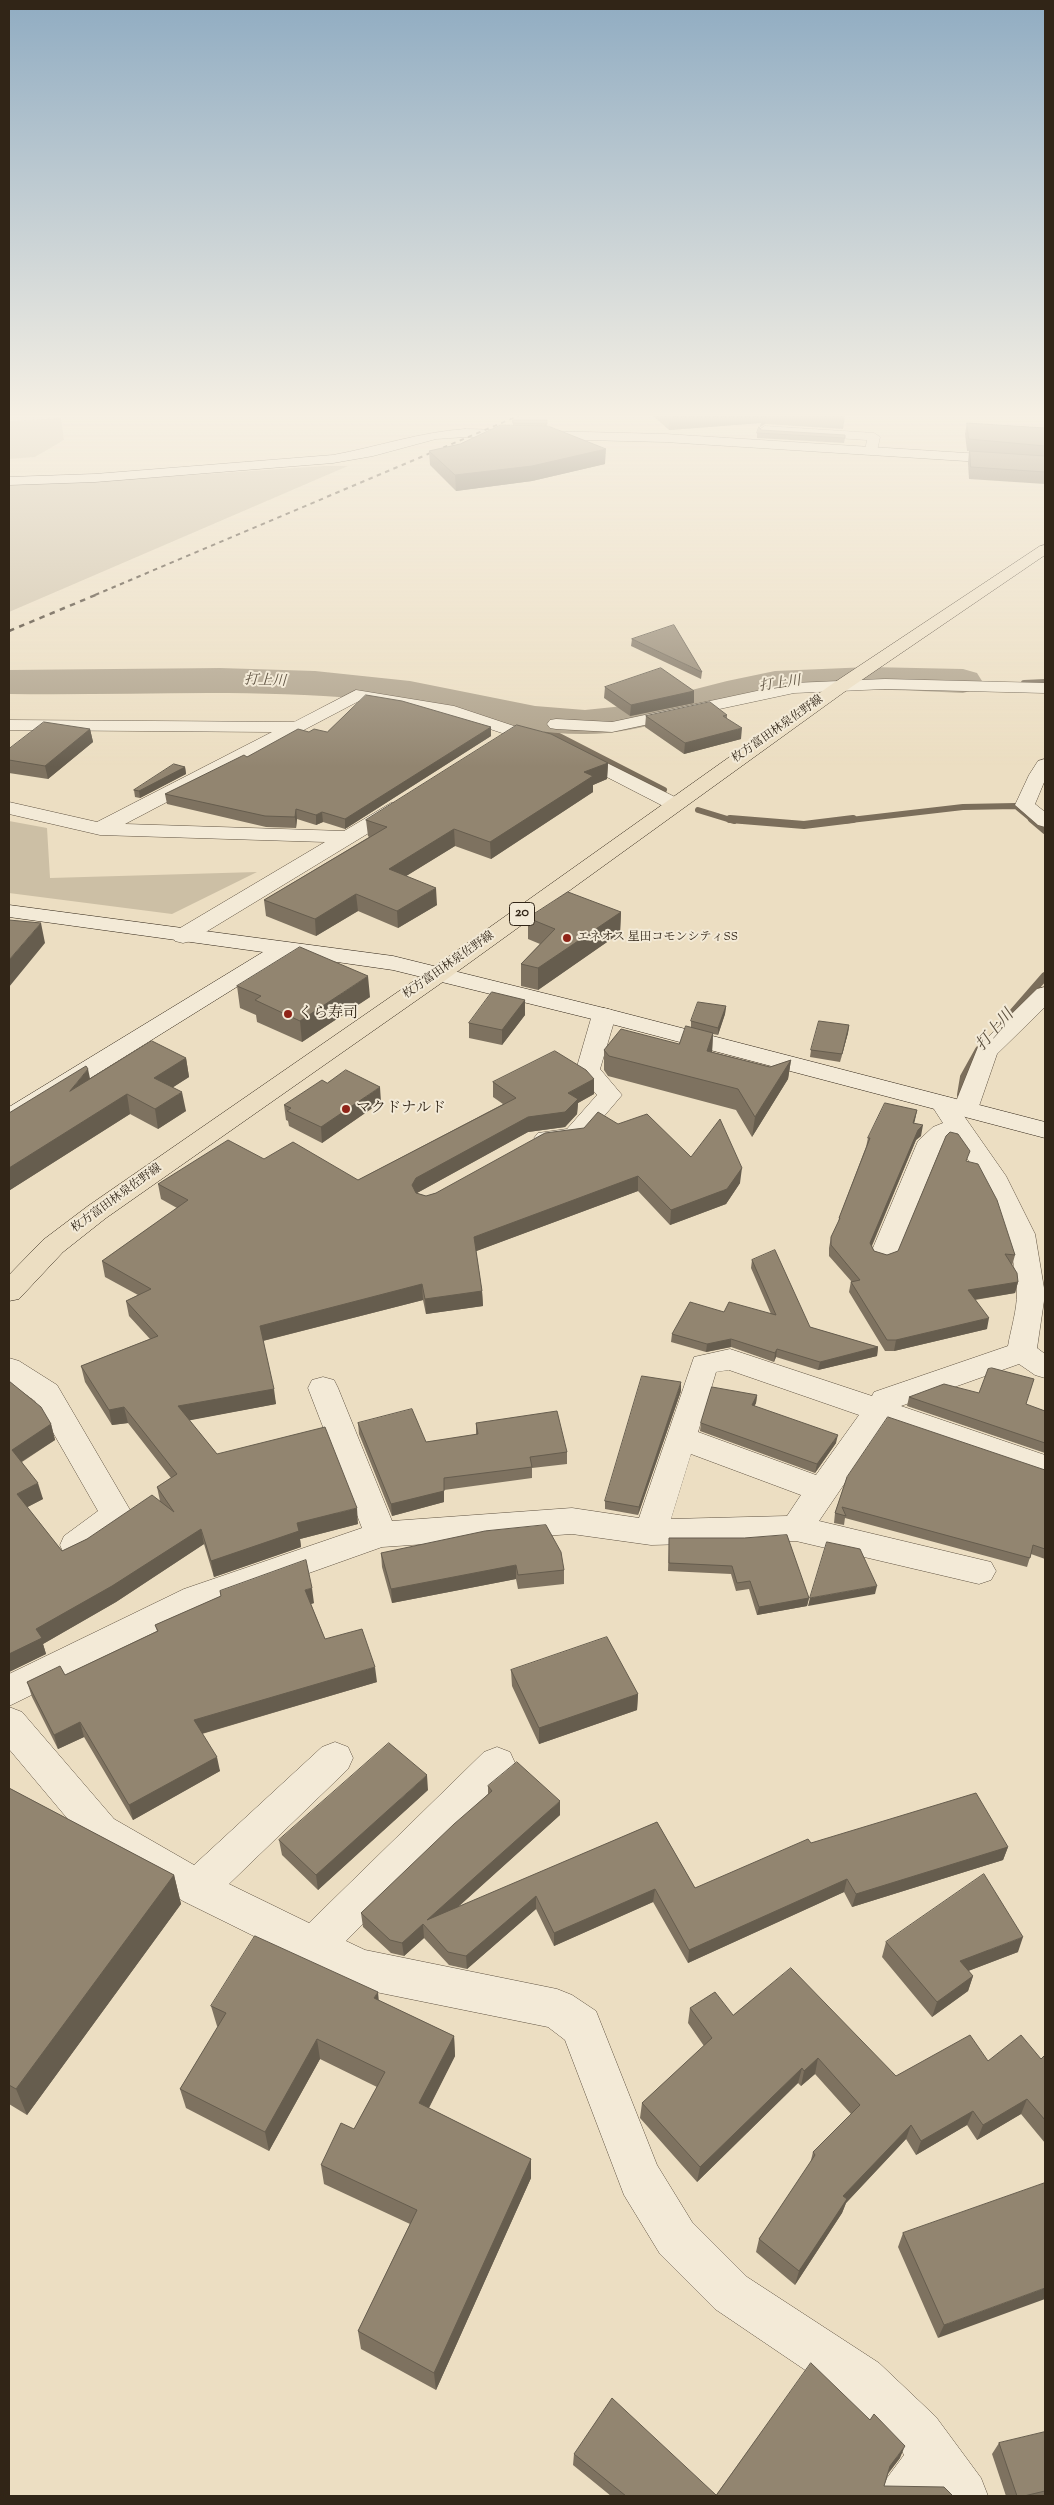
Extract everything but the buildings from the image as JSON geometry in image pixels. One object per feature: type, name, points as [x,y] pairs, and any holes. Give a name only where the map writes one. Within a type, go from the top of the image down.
[{"type":"main road","name":"枚方富田林泉佐野線","points":[[9,1292],[53,1246],[97,1212],[439,974],[841,686],[1045,548]]},
{"type":"street","points":[[556,724],[612,726],[794,688],[885,684],[1045,688]]},
{"type":"street","points":[[100,829],[356,695],[454,711],[523,735],[498,743]]},
{"type":"street","points":[[9,725],[297,726]]},
{"type":"street","points":[[558,744],[674,804]]},
{"type":"street","points":[[1045,765],[1038,775],[1025,805],[1045,821]]},
{"type":"street","points":[[183,936],[350,837],[416,795]]},
{"type":"street","points":[[9,808],[100,829],[350,837]]},
{"type":"street","points":[[9,912],[393,963],[604,1015],[956,1112],[1045,1130]]},
{"type":"street","points":[[9,1118],[285,948]]},
{"type":"street","points":[[884,1255],[931,1141],[942,1132],[956,1112],[986,1052],[1045,994]]},
{"type":"street","points":[[521,1149],[538,1139],[574,1136],[610,1095],[588,1070],[604,1015]]},
{"type":"street","points":[[796,1528],[885,1400],[1034,1360],[1031,1294],[1021,1234],[993,1176],[956,1112]]},
{"type":"street","points":[[651,1532],[704,1364],[730,1359],[877,1411],[1045,1467]]},
{"type":"street","points":[[9,1368],[46,1393],[117,1515],[76,1545]]},
{"type":"street","points":[[323,1388],[381,1534]]},
{"type":"street","points":[[681,1438],[822,1490]]},
{"type":"street","points":[[9,1691],[196,1599],[381,1534],[572,1521],[651,1532],[796,1528],[979,1571]]},
{"type":"street","points":[[9,1723],[101,1831],[197,1888],[361,1969],[557,2009],[581,2026],[640,2179],[676,2238],[731,2293],[862,2380],[919,2434],[963,2496]]},
{"type":"street","points":[[197,1888],[335,1758]]},
{"type":"street","points":[[313,1946],[496,1763]]},
{"type":"street","points":[[905,2496],[935,2455]]},
{"type":"shaded area","points":[[9,533],[193,533],[9,612]]},
{"type":"shaded area","points":[[9,821],[47,828],[50,878],[257,872],[172,914],[9,893]]},
{"type":"waterway","name":"打上川","points":[[9,682],[267,680],[315,683],[410,692],[535,718],[585,722],[633,717],[751,687],[775,683],[845,678],[963,681]]},
{"type":"waterway","name":"打上川","points":[[1024,683],[1045,682]]},
{"type":"waterway","name":"打上川","points":[[518,715],[664,790]]},
{"type":"waterway","name":"打上川","points":[[842,821],[963,807],[1016,806],[1034,821]]},
{"type":"waterway","name":"打上川","points":[[698,810],[734,821]]},
{"type":"waterway","name":"打上川","points":[[730,819],[804,825],[853,819]]},
{"type":"waterway","name":"打上川","points":[[1032,819],[1045,830]]},
{"type":"waterway","name":"打上川","points":[[1004,1023],[1045,976]]},
{"type":"waterway","name":"打上川","points":[[961,1095],[964,1077],[979,1050]]},
{"type":"railway","points":[[95,595],[242,533]]},
{"type":"railway","points":[[9,631],[98,594]]},
{"type":"place","name":"エネオス 星田コモンシティSS","points":[[567,938]]},
{"type":"place","name":"くら寿司","points":[[288,1014]]},
{"type":"place","name":"マクドナルド","points":[[346,1109]]}]
